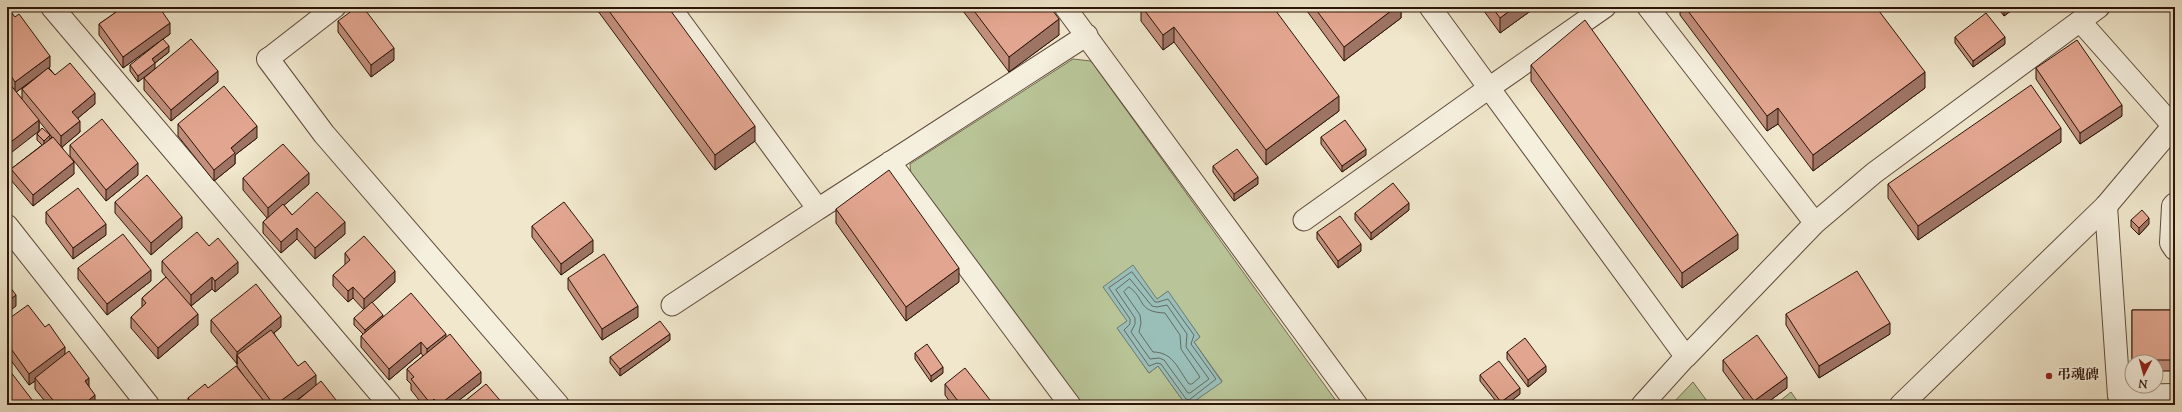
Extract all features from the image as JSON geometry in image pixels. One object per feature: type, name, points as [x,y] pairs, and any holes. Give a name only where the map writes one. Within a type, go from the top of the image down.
[{"type":"street","points":[[52,7],[390,405]]},
{"type":"street","points":[[268,60],[324,134],[558,405]]},
{"type":"street","points":[[1901,405],[2106,206],[2174,125]]},
{"type":"street","points":[[2175,204],[2173,206],[2171,243],[2175,249]]},
{"type":"street","points":[[2106,206],[2119,400],[2175,395]]},
{"type":"street","points":[[7,226],[148,405]]},
{"type":"lane","points":[[268,60],[335,7]]},
{"type":"lane","points":[[670,7],[818,209]]},
{"type":"lane","points":[[1065,7],[1357,405]]},
{"type":"lane","points":[[1430,7],[1686,357],[1689,353]]},
{"type":"lane","points":[[1304,220],[1605,7]]},
{"type":"lane","points":[[1648,7],[1815,223]]},
{"type":"lane","points":[[1642,405],[1689,353],[1815,223],[1874,173],[2099,7]]},
{"type":"lane","points":[[2080,21],[2174,125]]},
{"type":"lane","points":[[672,305],[1086,35]]},
{"type":"lane","points":[[890,162],[1070,405]]},
{"type":"green space","points":[[1073,59],[1091,61],[1339,405],[1189,405],[1222,381],[1194,342],[1200,337],[1167,292],[1118,328],[1149,373],[1158,366],[1186,405],[1080,405],[911,176],[910,164]]},
{"type":"green space","points":[[1693,382],[1710,405],[1671,405]]},
{"type":"green space","points":[[1791,392],[1800,405],[1775,405]]},
{"type":"water","points":[[1133,265],[1157,299],[1168,291],[1200,337],[1194,342],[1222,382],[1189,405],[1186,405],[1158,366],[1149,373],[1117,328],[1127,321],[1103,287]]},
{"type":"building","points":[[117,7],[159,7],[170,23],[123,57],[99,24],[119,10]]},
{"type":"building","points":[[357,7],[363,7],[394,48],[371,65],[338,21]]},
{"type":"building","points":[[606,7],[668,7],[755,126],[715,155]]},
{"type":"building","points":[[971,7],[1050,7],[1059,19],[1009,57]]},
{"type":"building","points":[[1142,7],[1273,7],[1339,96],[1266,150],[1174,27],[1163,35]]},
{"type":"building","points":[[1314,7],[1396,7],[1344,47]]},
{"type":"building","points":[[1492,7],[1515,7],[1500,18]]},
{"type":"building","points":[[1685,7],[1876,7],[1925,72],[1813,155],[1778,108],[1767,116]]},
{"type":"building","points":[[8,8],[15,17],[19,14],[50,56],[15,82],[7,70]]},
{"type":"building","points":[[1986,13],[2005,37],[1973,61],[1955,37]]},
{"type":"building","points":[[1585,20],[1738,234],[1682,273],[1531,65]]},
{"type":"building","points":[[163,39],[169,46],[152,59],[155,63],[138,76],[130,65]]},
{"type":"building","points":[[191,39],[218,71],[171,110],[144,78]]},
{"type":"building","points":[[2077,40],[2122,105],[2080,133],[2036,68]]},
{"type":"building","points":[[70,63],[95,93],[72,112],[80,121],[61,136],[22,89],[48,68],[55,75]]},
{"type":"building","points":[[9,83],[39,120],[7,145],[7,84]]},
{"type":"building","points":[[2031,85],[2061,128],[1918,226],[1888,184]]},
{"type":"building","points":[[224,86],[257,126],[231,148],[235,153],[214,170],[178,124]]},
{"type":"building","points":[[102,119],[138,163],[106,190],[70,145]]},
{"type":"building","points":[[1345,120],[1366,149],[1342,166],[1321,137]]},
{"type":"building","points":[[42,128],[50,135],[44,141],[37,134]]},
{"type":"building","points":[[53,137],[74,162],[33,195],[11,169]]},
{"type":"building","points":[[283,144],[309,173],[268,208],[243,178]]},
{"type":"building","points":[[1237,149],[1258,177],[1234,194],[1213,166]]},
{"type":"building","points":[[889,170],[959,268],[906,307],[836,209]]},
{"type":"building","points":[[147,175],[182,217],[151,243],[115,202]]},
{"type":"building","points":[[1393,183],[1409,203],[1371,233],[1355,213]]},
{"type":"building","points":[[78,188],[106,224],[73,248],[46,212]]},
{"type":"building","points":[[317,192],[345,222],[315,248],[297,228],[281,242],[263,222],[283,204],[292,215]]},
{"type":"building","points":[[564,202],[593,240],[561,264],[532,226]]},
{"type":"building","points":[[2142,210],[2149,218],[2139,228],[2131,220]]},
{"type":"building","points":[[1340,216],[1361,244],[1338,261],[1317,232]]},
{"type":"building","points":[[197,232],[209,246],[218,238],[238,262],[215,281],[212,277],[191,295],[162,261]]},
{"type":"building","points":[[123,234],[151,270],[107,304],[78,268]]},
{"type":"building","points":[[364,236],[395,271],[364,299],[353,287],[348,291],[333,275],[350,260],[345,253]]},
{"type":"building","points":[[604,254],[638,306],[602,329],[568,278]]},
{"type":"building","points":[[1857,271],[1890,323],[1819,366],[1786,314]]},
{"type":"building","points":[[166,277],[198,314],[158,348],[131,317],[146,303],[142,298]]},
{"type":"building","points":[[7,283],[16,295],[7,302]]},
{"type":"building","points":[[256,284],[281,316],[237,352],[211,320]]},
{"type":"building","points":[[411,293],[446,334],[427,349],[421,342],[389,369],[361,336]]},
{"type":"building","points":[[372,302],[383,315],[365,330],[354,318]]},
{"type":"building","points":[[28,305],[45,327],[49,324],[65,347],[29,374],[7,343],[7,320]]},
{"type":"building","points":[[2132,310],[2175,310],[2175,360],[2164,360],[2164,354],[2132,354]]},
{"type":"building","points":[[660,321],[670,334],[620,369],[610,357]]},
{"type":"building","points":[[271,330],[298,366],[305,361],[316,375],[275,405],[237,355]]},
{"type":"building","points":[[450,334],[481,372],[439,405],[434,399],[430,403],[411,379],[414,377],[407,369]]},
{"type":"building","points":[[1757,335],[1787,377],[1754,401],[1723,360]]},
{"type":"building","points":[[1525,338],[1546,366],[1528,380],[1507,352]]},
{"type":"building","points":[[927,344],[943,367],[931,376],[915,353]]},
{"type":"building","points":[[69,351],[89,378],[85,381],[95,395],[83,405],[57,405],[35,378]]},
{"type":"building","points":[[1499,361],[1520,388],[1501,402],[1480,375]]},
{"type":"building","points":[[236,366],[267,405],[194,405],[188,398],[205,384],[208,388]]},
{"type":"building","points":[[965,368],[994,405],[961,405],[945,384]]},
{"type":"building","points":[[10,371],[36,405],[7,405],[7,373]]},
{"type":"building","points":[[321,381],[340,405],[292,405]]},
{"type":"building","points":[[486,384],[504,405],[460,405]]},
{"type":"place","name":"弔魂碑","points":[[2049,376]]}]
